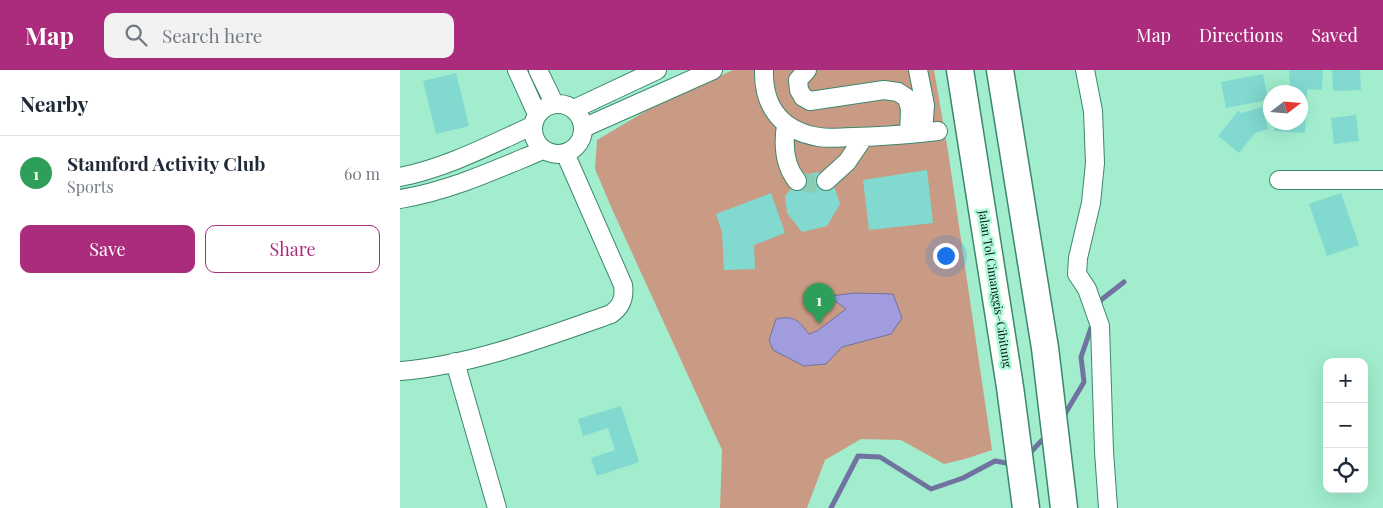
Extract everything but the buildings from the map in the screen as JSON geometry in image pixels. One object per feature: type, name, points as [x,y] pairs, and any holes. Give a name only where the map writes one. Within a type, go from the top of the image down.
[{"type":"highway","name":"Jalan Tol Cimanggis–Cibitung","points":[[960,70],[1010,386],[1026,505]]},
{"type":"highway","points":[[1000,70],[1045,348],[1064,508]]},
{"type":"street","points":[[400,177],[468,154],[534,120],[554,103],[564,104],[574,109],[580,118],[583,128],[578,143],[573,149],[565,153],[550,154],[543,150],[535,140],[534,120],[517,70]]},
{"type":"street","points":[[538,70],[554,103]]},
{"type":"street","points":[[574,109],[657,70]]},
{"type":"street","points":[[583,128],[713,70]]},
{"type":"street","points":[[764,70],[763,83],[772,110],[786,125],[802,134],[821,138],[864,137],[923,132]]},
{"type":"street","points":[[807,70],[798,80],[802,97],[810,100],[884,90],[898,92],[907,98],[910,109],[923,132]]},
{"type":"street","points":[[918,70],[925,106],[923,132]]},
{"type":"street","points":[[1085,70],[1093,111],[1094,163],[1091,203],[1078,258],[1077,274],[1087,289],[1100,326],[1108,508]]},
{"type":"street","points":[[786,125],[784,138],[785,153],[788,166],[797,181]]},
{"type":"street","points":[[826,180],[847,162],[864,137]]},
{"type":"street","points":[[400,199],[434,192],[470,180],[543,150]]},
{"type":"street","points":[[400,371],[455,362],[510,348],[602,318],[619,309],[624,292],[623,286],[565,153]]},
{"type":"street","points":[[1279,180],[1383,180]]},
{"type":"street","points":[[455,362],[497,508]]},
{"type":"shaded area","points":[[733,70],[934,70],[948,151],[992,450],[944,464],[901,440],[861,439],[825,460],[807,508],[720,508],[722,450],[595,169],[597,140],[656,105]]},
{"type":"shaded area","points":[[855,293],[893,294],[902,318],[891,334],[842,347],[826,364],[804,366],[773,350],[769,340],[776,319],[791,318],[802,325],[809,334],[817,331],[846,309],[835,301],[822,310],[813,298]]},
{"type":"waterway","points":[[1098,307],[1101,300],[1124,282]]},
{"type":"waterway","points":[[1062,419],[1084,382],[1081,357],[1093,322]]},
{"type":"waterway","points":[[1028,455],[1046,436]]},
{"type":"waterway","points":[[831,508],[858,456],[880,457],[931,489],[963,478],[995,461],[1012,464]]},
{"type":"tunnel","points":[[797,181],[814,184],[826,181]]},
{"type":"place","name":"Stamford Activity Club","points":[[819,324]]}]
